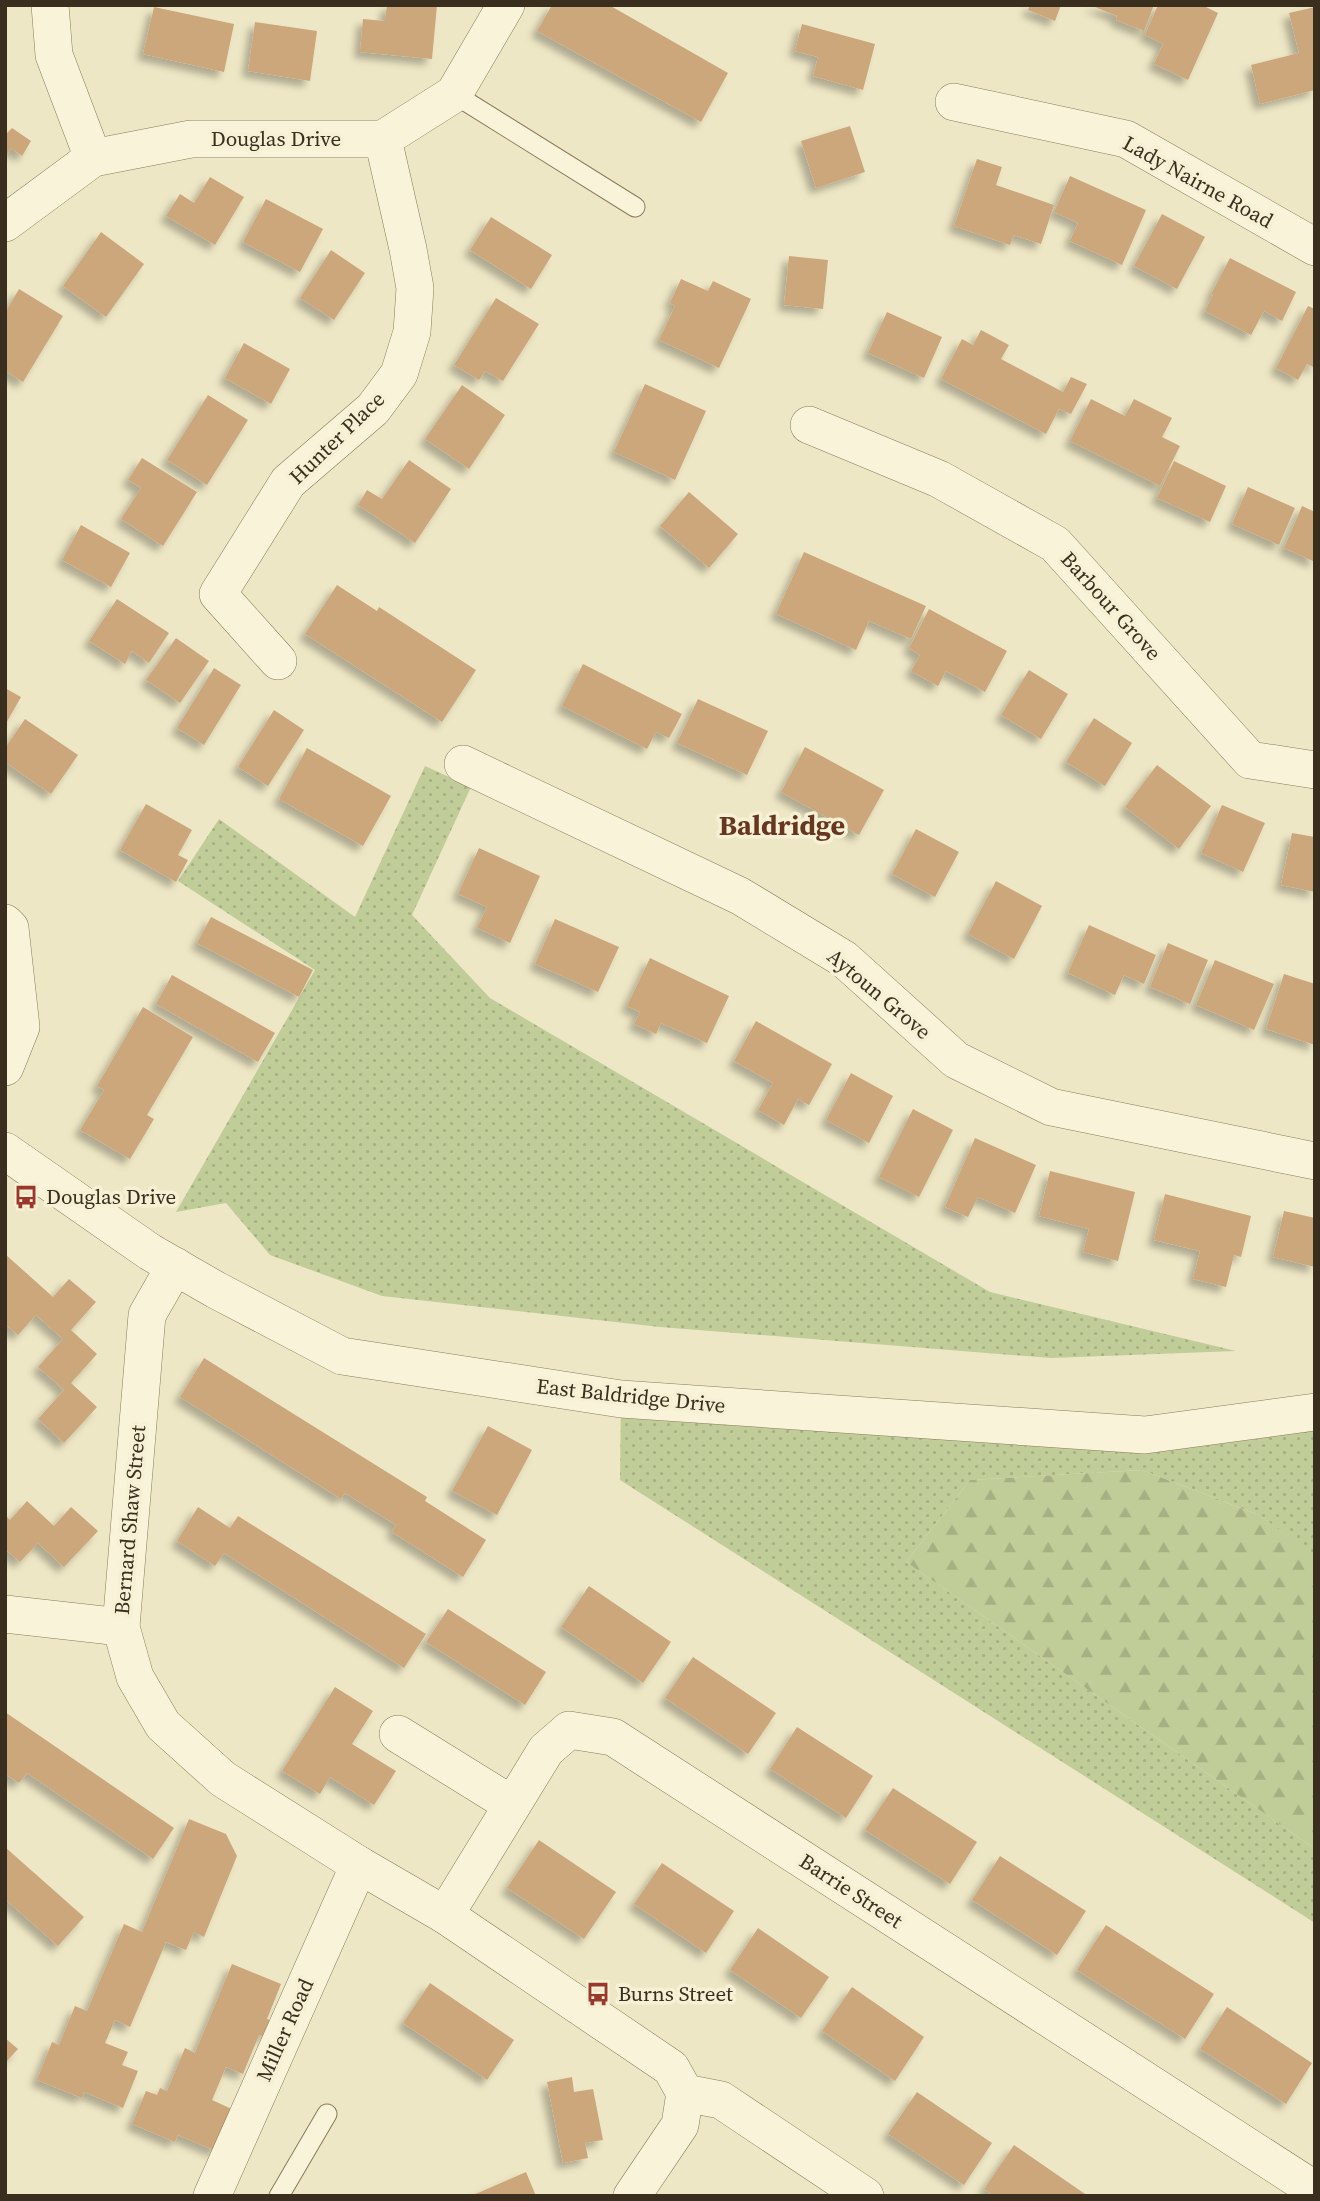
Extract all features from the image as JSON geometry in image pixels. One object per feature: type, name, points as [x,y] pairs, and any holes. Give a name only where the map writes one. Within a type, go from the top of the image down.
[{"type":"street","points":[[50,5],[54,55],[93,158]]},
{"type":"street","points":[[383,139],[454,94],[506,5]]},
{"type":"street","name":"Lady Nairne Road","points":[[954,102],[1126,139],[1315,247]]},
{"type":"street","name":"Douglas Drive","points":[[5,223],[93,158],[191,139],[383,139]]},
{"type":"street","name":"Hunter Place","points":[[278,661],[218,594],[288,482],[373,409],[399,374],[412,332],[415,288],[383,139]]},
{"type":"street","name":"Barbour Grove","points":[[808,425],[939,478],[1055,544],[1250,761],[1315,770]]},
{"type":"street","name":"Aytoun Grove","points":[[463,764],[740,896],[844,960],[956,1060],[1051,1107],[1315,1161]]},
{"type":"street","points":[[5,923],[9,928],[21,1027],[5,1067]]},
{"type":"street","name":"East Baldridge Drive","points":[[5,1151],[150,1252],[342,1356],[621,1399],[1145,1435],[1315,1412]]},
{"type":"street","name":"Bernard Shaw Street","points":[[175,1266],[147,1315],[121,1628],[135,1677],[163,1725],[223,1779],[359,1866],[445,1915]]},
{"type":"street","points":[[5,1614],[121,1628]]},
{"type":"street","name":"Barrie Street","points":[[445,1915],[546,1750],[569,1730],[613,1737],[1315,2190]]},
{"type":"street","points":[[398,1734],[511,1804]]},
{"type":"street","name":"Miller Road","points":[[212,2196],[359,1866]]},
{"type":"street","points":[[445,1915],[671,2068],[685,2093],[680,2126],[632,2196]]},
{"type":"street","points":[[685,2093],[721,2100],[865,2196]]},
{"type":"lane","points":[[454,94],[635,207]]},
{"type":"lane","points":[[279,2196],[327,2113]]},
{"type":"green space","points":[[425,766],[471,787],[412,915],[490,998],[990,1292],[1236,1351],[1051,1358],[660,1327],[382,1296],[270,1255],[226,1203],[176,1212],[315,970],[178,881],[219,819],[355,917]]},
{"type":"green space","points":[[621,1399],[1145,1435],[1315,1412],[1315,1557],[1259,1515],[1142,1470],[970,1480],[906,1562],[1315,1849],[1315,1923],[620,1480]]},
{"type":"green space","points":[[1142,1470],[1259,1515],[1315,1556],[1315,1849],[906,1562],[970,1480]]},
{"type":"building","points":[[387,5],[437,5],[432,59],[360,52],[363,19],[385,21]]},
{"type":"building","points":[[552,5],[609,5],[728,73],[701,122],[537,31]]},
{"type":"building","points":[[1030,5],[1061,5],[1055,21],[1028,10]]},
{"type":"building","points":[[1090,5],[1154,5],[1144,31],[1116,20],[1117,16]]},
{"type":"building","points":[[1158,5],[1202,5],[1218,13],[1188,80],[1154,64],[1163,44],[1145,35]]},
{"type":"building","points":[[154,7],[234,24],[224,72],[143,54]]},
{"type":"building","points":[[1315,7],[1315,90],[1260,104],[1251,65],[1299,53],[1289,13]]},
{"type":"building","points":[[255,22],[317,31],[310,81],[248,71]]},
{"type":"building","points":[[802,24],[875,44],[863,90],[813,76],[818,57],[795,51]]},
{"type":"building","points":[[850,126],[865,172],[816,188],[801,141]]},
{"type":"building","points":[[12,128],[31,141],[22,156],[11,148],[5,157],[5,135]]},
{"type":"building","points":[[977,159],[1002,167],[996,185],[1054,205],[1041,244],[1014,235],[1010,245],[954,226]]},
{"type":"building","points":[[1070,176],[1146,210],[1122,265],[1070,241],[1078,223],[1054,212]]},
{"type":"building","points":[[210,177],[244,197],[215,245],[166,216],[180,194],[194,203]]},
{"type":"building","points":[[266,199],[323,229],[300,272],[243,242]]},
{"type":"building","points":[[1162,214],[1205,237],[1177,289],[1134,266]]},
{"type":"building","points":[[491,217],[552,255],[531,289],[470,250]]},
{"type":"building","points":[[101,232],[144,264],[106,317],[63,286]]},
{"type":"building","points":[[331,250],[365,273],[334,320],[300,298]]},
{"type":"building","points":[[789,256],[828,260],[823,309],[784,305]]},
{"type":"building","points":[[1230,258],[1296,292],[1282,321],[1264,311],[1251,335],[1205,311]]},
{"type":"building","points":[[681,279],[708,291],[713,281],[751,299],[719,368],[659,340],[675,306],[670,303]]},
{"type":"building","points":[[19,289],[63,316],[23,382],[5,371],[5,313]]},
{"type":"building","points":[[496,298],[539,324],[503,381],[485,371],[479,380],[454,365]]},
{"type":"building","points":[[1308,306],[1315,309],[1315,368],[1307,364],[1298,380],[1276,368]]},
{"type":"building","points":[[887,312],[942,337],[924,378],[868,353]]},
{"type":"building","points":[[981,330],[1009,345],[1001,359],[1063,392],[1071,377],[1087,384],[1071,414],[1059,409],[1046,434],[941,379],[962,339],[973,345]]},
{"type":"building","points":[[244,343],[290,369],[271,404],[225,378]]},
{"type":"building","points":[[645,384],[706,411],[675,480],[614,452]]},
{"type":"building","points":[[462,385],[505,415],[469,469],[425,439]]},
{"type":"building","points":[[208,395],[248,420],[207,485],[167,460]]},
{"type":"building","points":[[1091,399],[1125,416],[1134,399],[1172,418],[1162,437],[1180,446],[1160,486],[1070,441]]},
{"type":"building","points":[[142,458],[197,492],[163,546],[121,519],[141,488],[128,480]]},
{"type":"building","points":[[409,460],[451,489],[415,543],[358,505],[367,490],[382,499]]},
{"type":"building","points":[[1174,461],[1226,486],[1210,522],[1157,498]]},
{"type":"building","points":[[1248,487],[1295,508],[1279,545],[1232,524]]},
{"type":"building","points":[[689,492],[738,534],[709,568],[660,526]]},
{"type":"building","points":[[1302,506],[1315,512],[1315,562],[1284,548]]},
{"type":"building","points":[[81,525],[130,553],[111,587],[62,560]]},
{"type":"building","points":[[804,552],[926,606],[911,639],[869,621],[856,650],[776,614]]},
{"type":"building","points":[[337,585],[377,611],[379,607],[476,670],[442,722],[305,634]]},
{"type":"building","points":[[117,599],[169,633],[149,663],[132,651],[125,664],[89,641]]},
{"type":"building","points":[[929,609],[1007,651],[985,692],[946,671],[938,686],[911,671],[920,655],[909,648]]},
{"type":"building","points":[[176,638],[209,661],[180,703],[146,680]]},
{"type":"building","points":[[583,664],[682,714],[669,738],[656,732],[647,749],[562,706]]},
{"type":"building","points":[[214,668],[241,685],[204,745],[177,728]]},
{"type":"building","points":[[1029,670],[1068,694],[1041,739],[1001,715]]},
{"type":"building","points":[[5,688],[21,697],[5,725]]},
{"type":"building","points":[[698,699],[768,731],[747,775],[677,743]]},
{"type":"building","points":[[274,710],[304,730],[268,786],[238,767]]},
{"type":"building","points":[[1094,718],[1132,743],[1105,786],[1066,762]]},
{"type":"building","points":[[25,719],[78,755],[51,794],[5,762],[5,748]]},
{"type":"building","points":[[805,747],[884,790],[859,835],[781,792]]},
{"type":"building","points":[[307,748],[391,796],[363,846],[279,799]]},
{"type":"building","points":[[1157,765],[1211,806],[1179,849],[1125,807]]},
{"type":"building","points":[[146,804],[192,830],[178,855],[188,860],[176,882],[120,850]]},
{"type":"building","points":[[1222,805],[1265,823],[1243,872],[1201,853]]},
{"type":"building","points":[[916,829],[959,852],[935,897],[892,874]]},
{"type":"building","points":[[1292,833],[1315,837],[1315,892],[1281,885]]},
{"type":"building","points":[[479,848],[540,876],[510,943],[477,928],[487,907],[458,894]]},
{"type":"building","points":[[996,881],[1042,906],[1014,959],[968,934]]},
{"type":"building","points":[[211,917],[313,970],[299,997],[197,943]]},
{"type":"building","points":[[555,919],[619,947],[598,992],[535,964]]},
{"type":"building","points":[[1089,925],[1156,955],[1144,984],[1124,975],[1115,995],[1068,973]]},
{"type":"building","points":[[1168,943],[1208,960],[1190,1004],[1150,987]]},
{"type":"building","points":[[650,958],[729,996],[707,1043],[661,1023],[656,1034],[634,1024],[640,1012],[627,1006]]},
{"type":"building","points":[[1215,960],[1274,984],[1254,1030],[1196,1005]]},
{"type":"building","points":[[1284,974],[1315,984],[1315,1045],[1266,1029]]},
{"type":"building","points":[[172,975],[275,1033],[258,1062],[156,1004]]},
{"type":"building","points":[[143,1007],[193,1037],[147,1115],[154,1119],[130,1159],[80,1130],[104,1090],[97,1086]]},
{"type":"building","points":[[756,1021],[832,1064],[809,1105],[798,1099],[784,1125],[758,1110],[773,1083],[734,1061]]},
{"type":"building","points":[[851,1073],[893,1096],[869,1143],[826,1120]]},
{"type":"building","points":[[913,1109],[953,1130],[919,1197],[879,1177]]},
{"type":"building","points":[[975,1138],[1036,1165],[1015,1213],[978,1197],[968,1217],[945,1207]]},
{"type":"building","points":[[1050,1171],[1135,1192],[1118,1261],[1083,1252],[1089,1229],[1039,1216]]},
{"type":"building","points":[[1165,1194],[1251,1216],[1241,1257],[1234,1255],[1226,1287],[1193,1279],[1200,1251],[1154,1240]]},
{"type":"building","points":[[1284,1211],[1315,1218],[1315,1267],[1273,1257]]},
{"type":"building","points":[[5,1254],[53,1297],[69,1279],[96,1302],[71,1330],[97,1354],[71,1383],[97,1407],[64,1443],[38,1419],[64,1390],[38,1367],[63,1339],[36,1315],[18,1335],[5,1324]]},
{"type":"building","points":[[204,1358],[427,1497],[425,1501],[486,1540],[463,1577],[392,1532],[396,1525],[345,1493],[341,1499],[180,1397]]},
{"type":"building","points":[[488,1426],[532,1450],[497,1515],[452,1491]]},
{"type":"building","points":[[27,1501],[54,1526],[71,1507],[98,1531],[64,1567],[38,1543],[20,1562],[5,1549],[5,1515],[10,1520]]},
{"type":"building","points":[[198,1507],[230,1528],[238,1516],[426,1634],[404,1668],[224,1553],[215,1566],[177,1541]]},
{"type":"building","points":[[589,1586],[671,1642],[643,1683],[561,1627]]},
{"type":"building","points":[[448,1609],[546,1672],[525,1705],[426,1642]]},
{"type":"building","points":[[693,1657],[776,1713],[748,1754],[665,1698]]},
{"type":"building","points":[[335,1687],[373,1711],[352,1744],[396,1771],[374,1805],[330,1777],[320,1794],[282,1771]]},
{"type":"building","points":[[5,1712],[174,1828],[153,1859],[27,1773],[19,1783],[5,1774]]},
{"type":"building","points":[[797,1727],[873,1776],[846,1818],[770,1769]]},
{"type":"building","points":[[893,1788],[977,1842],[950,1884],[865,1830]]},
{"type":"building","points":[[189,1819],[226,1834],[237,1856],[204,1937],[194,1932],[186,1950],[166,1942],[130,2027],[115,2020],[105,2043],[128,2052],[122,2065],[138,2071],[123,2108],[84,2092],[82,2098],[37,2080],[52,2042],[59,2045],[75,2006],[87,2011],[124,1924],[142,1932]]},
{"type":"building","points":[[539,1840],[616,1892],[584,1939],[507,1888]]},
{"type":"building","points":[[5,1847],[84,1917],[58,1946],[5,1899]]},
{"type":"building","points":[[1000,1856],[1086,1911],[1057,1955],[972,1900]]},
{"type":"building","points":[[662,1863],[734,1911],[706,1953],[634,1904]]},
{"type":"building","points":[[1106,1925],[1214,1994],[1185,2039],[1077,1970]]},
{"type":"building","points":[[758,1928],[829,1977],[801,2018],[730,1970]]},
{"type":"building","points":[[232,1964],[281,1984],[267,2019],[272,2021],[265,2037],[259,2035],[243,2074],[226,2067],[212,2100],[234,2110],[216,2151],[178,2135],[175,2142],[132,2124],[146,2091],[157,2095],[160,2088],[167,2091],[185,2048],[195,2053]]},
{"type":"building","points":[[430,1983],[514,2040],[487,2080],[403,2023]]},
{"type":"building","points":[[852,1987],[924,2037],[895,2081],[822,2031]]},
{"type":"building","points":[[1227,2007],[1312,2063],[1286,2104],[1200,2049]]},
{"type":"building","points":[[5,2038],[18,2049],[5,2063]]},
{"type":"building","points":[[572,2077],[574,2092],[593,2089],[603,2140],[585,2143],[588,2158],[563,2163],[547,2082]]},
{"type":"building","points":[[917,2092],[992,2143],[964,2185],[888,2134]]},
{"type":"building","points":[[1014,2145],[1088,2196],[994,2196],[984,2189]]},
{"type":"building","points":[[526,2172],[536,2196],[471,2196]]},
{"type":"place","name":"Douglas Drive","points":[[26,1197]]},
{"type":"place","name":"Burns Street","points":[[598,1994]]},
{"type":"district","name":"Baldridge","points":[[782,825]]}]
